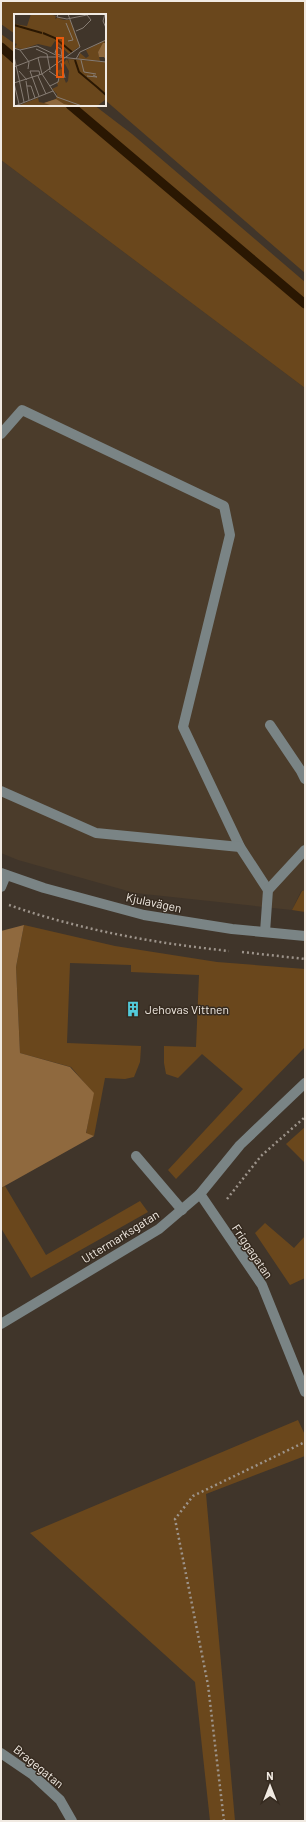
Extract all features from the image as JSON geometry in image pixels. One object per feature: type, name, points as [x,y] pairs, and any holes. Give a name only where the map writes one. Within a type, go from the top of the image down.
[{"type":"street","points":[[1,434],[22,410],[224,506],[230,535],[183,727],[240,847],[268,890],[266,932]]},
{"type":"street","points":[[270,725],[305,779]]},
{"type":"street","points":[[1,792],[96,833],[240,847]]},
{"type":"street","points":[[268,890],[305,850]]},
{"type":"street","points":[[1,887],[3,874]]},
{"type":"street","name":"Kjulavägen","points":[[3,874],[44,888],[144,915],[232,929],[305,936]]},
{"type":"street","name":"Uttermarksgatan","points":[[1,1324],[159,1229],[200,1194],[240,1145],[305,1084]]},
{"type":"street","points":[[136,1156],[182,1210]]},
{"type":"street","name":"Friggagatan","points":[[200,1194],[262,1285],[305,1392]]},
{"type":"street","name":"Bragegatan","points":[[1,1753],[33,1775],[60,1800],[72,1821]]},
{"type":"path","points":[[214,1215],[261,1156],[305,1117]]},
{"type":"path","points":[[224,1821],[208,1685],[175,1519],[193,1496],[305,1442]]},
{"type":"shaded area","points":[[1,1],[305,1],[305,273],[106,101],[106,14],[14,14],[14,33],[1,24]]},
{"type":"shaded area","points":[[1,34],[14,43],[14,106],[95,106],[132,134],[305,282],[305,388],[1,160]]},
{"type":"shaded area","points":[[1,160],[305,388],[305,890],[301,891],[292,910],[135,893],[18,860],[1,853]]},
{"type":"shaded area","points":[[305,890],[305,912],[292,910],[302,891]]},
{"type":"shaded area","points":[[24,925],[115,946],[217,962],[305,969],[305,1047],[176,1179],[168,1170],[243,1089],[202,1054],[178,1078],[166,1074],[164,1063],[164,1046],[196,1047],[199,975],[131,972],[131,965],[70,963],[67,1043],[141,1046],[140,1062],[134,1077],[125,1079],[105,1078],[94,1136],[86,1134],[93,1093],[71,1067],[20,1053],[16,967]]},
{"type":"shaded area","points":[[24,925],[16,967],[20,1053],[70,1067],[94,1093],[86,1133],[94,1136],[1,1188],[1,931]]},
{"type":"shaded area","points":[[305,1127],[305,1163],[286,1144]]},
{"type":"shaded area","points":[[5,1186],[46,1255],[140,1201],[148,1212],[31,1278],[1,1228],[1,1188]]},
{"type":"shaded area","points":[[265,1223],[294,1248],[305,1236],[305,1278],[290,1285],[255,1233]]},
{"type":"shaded area","points":[[298,1420],[305,1435],[305,1456],[206,1494],[235,1821],[210,1821],[195,1682],[30,1533]]},
{"type":"waterway","points":[[1,47],[14,58]]},
{"type":"waterway","points":[[71,106],[305,304]]},
{"type":"place","name":"Jehovas Vittnen","points":[[133,1009]]}]
